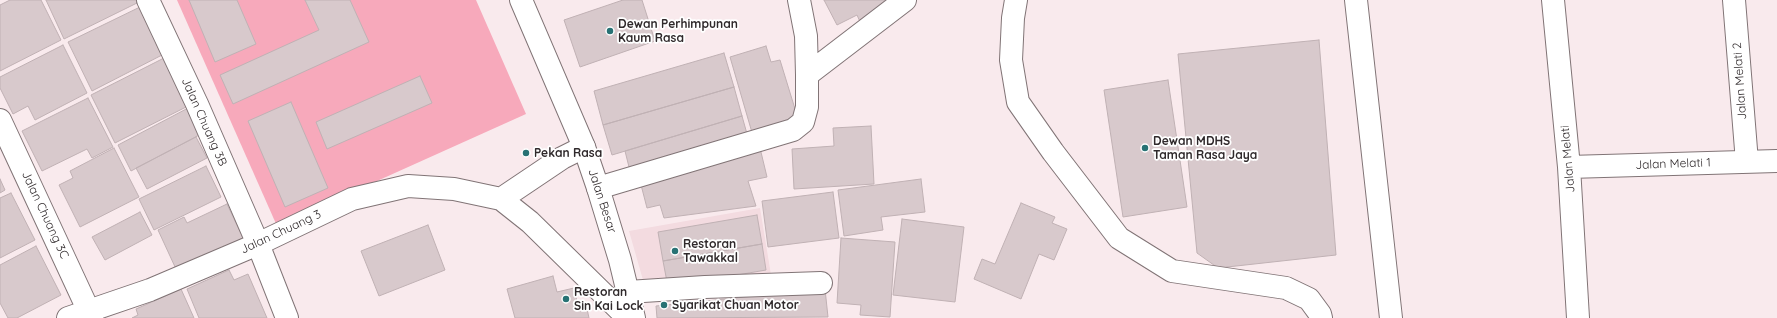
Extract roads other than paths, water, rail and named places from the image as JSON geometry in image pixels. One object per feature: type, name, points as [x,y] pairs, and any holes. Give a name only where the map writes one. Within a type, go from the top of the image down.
[{"type":"street","name":"Jalan Chuang 3B","points":[[148,0],[197,104],[258,244],[287,318]]},
{"type":"street","name":"Jalan Besar","points":[[521,0],[584,147],[598,188],[634,318]]},
{"type":"street","points":[[598,188],[794,130],[803,122],[807,106],[806,36],[799,0]]},
{"type":"street","points":[[807,75],[905,0]]},
{"type":"street","points":[[1016,0],[1013,18],[1011,60],[1018,102],[1053,152],[1119,238],[1172,271],[1286,288],[1309,300],[1320,314],[1321,318]]},
{"type":"street","points":[[1356,0],[1391,318]]},
{"type":"street","name":"Jalan Melati","points":[[1553,0],[1569,167],[1578,318]]},
{"type":"street","name":"Jalan Melati 2","points":[[1734,0],[1746,162]]},
{"type":"street","name":"Jalan Chuang 3C","points":[[0,120],[91,314]]},
{"type":"street","points":[[584,147],[562,158],[501,199],[530,222],[628,318]]},
{"type":"street","name":"Jalan Melati 1","points":[[1569,167],[1777,161]]},
{"type":"street","name":"Jalan Chuang 3","points":[[68,318],[91,314],[150,290],[258,244],[352,199],[408,186],[454,189],[501,199]]},
{"type":"street","points":[[628,292],[705,287],[821,283]]},
{"type":"place","name":"Dewan Perhimpunan Kaum Rasa","points":[[610,31]]},
{"type":"place","name":"Dewan MDHS Taman Rasa Jaya","points":[[1145,148]]},
{"type":"place","name":"Pekan Rasa","points":[[526,153]]},
{"type":"place","name":"Restoran Tawakkal","points":[[675,251]]},
{"type":"place","name":"Restoran Sin Kai Lock","points":[[566,299]]},
{"type":"place","name":"Syarikat Chuan Motor","points":[[664,305]]}]
